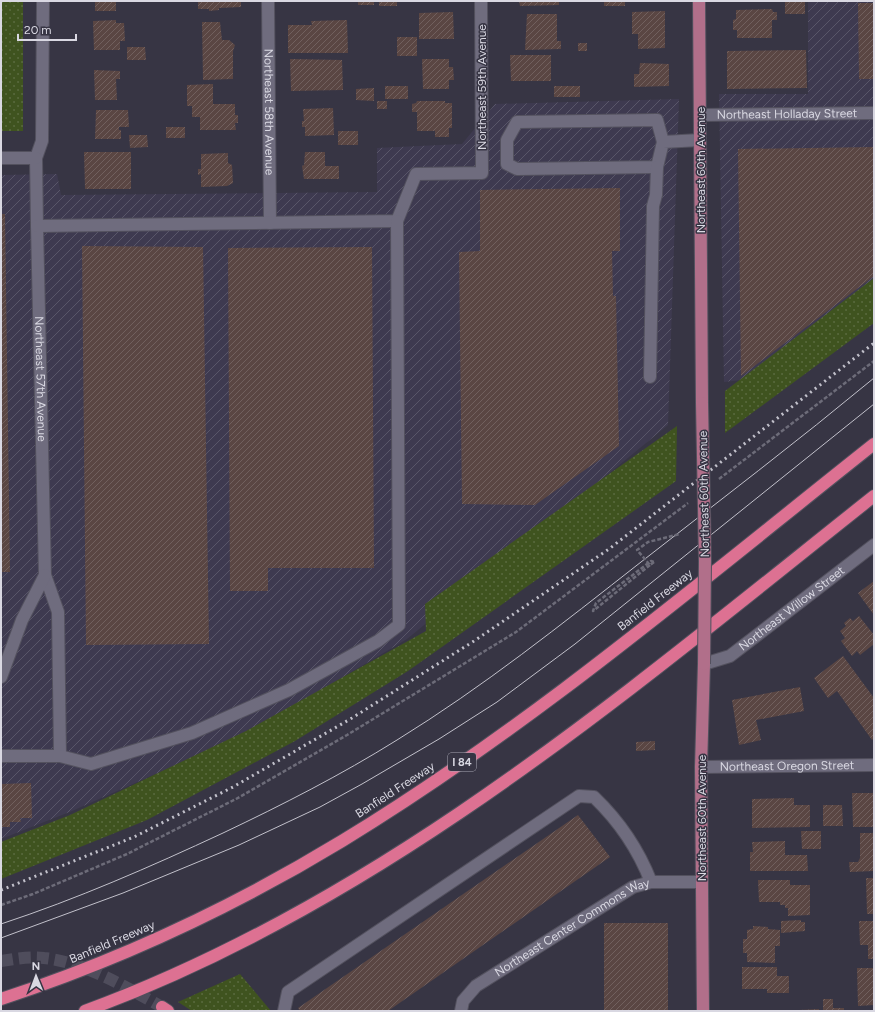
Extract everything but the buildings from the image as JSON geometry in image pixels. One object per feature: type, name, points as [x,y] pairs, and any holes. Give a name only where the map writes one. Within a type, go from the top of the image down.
[{"type":"highway","name":"Banfield Freeway","points":[[1,999],[96,964],[149,942],[214,911],[284,874],[401,803],[470,756],[573,681],[874,444]]},
{"type":"highway","points":[[85,1011],[230,948],[342,887],[424,837],[494,790],[585,722],[874,496]]},
{"type":"main road","name":"Northeast 60th Avenue","points":[[699,1],[702,403],[705,561],[701,767],[703,1011]]},
{"type":"street","name":"Northeast 57th Avenue","points":[[43,1],[42,141],[36,158],[37,226],[46,575],[58,612],[60,756]]},
{"type":"street","name":"Northeast 58th Avenue","points":[[268,1],[270,223]]},
{"type":"street","name":"Northeast 59th Avenue","points":[[397,221],[416,174],[482,173],[482,1]]},
{"type":"street","name":"Northeast Holladay Street","points":[[700,115],[874,113]]},
{"type":"street","points":[[650,376],[653,206],[656,195],[657,167],[664,142],[657,120],[517,122],[507,140],[507,164],[517,169],[657,167]]},
{"type":"street","points":[[664,142],[700,140]]},
{"type":"street","points":[[1,158],[36,158]]},
{"type":"street","points":[[1,756],[60,756],[91,764],[192,732],[289,690],[378,641],[399,625],[397,221],[37,226]]},
{"type":"street","name":"Northeast Willow Street","points":[[704,664],[730,656],[874,545]]},
{"type":"street","points":[[1,677],[22,620],[46,575]]},
{"type":"street","name":"Northeast Oregon Street","points":[[701,767],[874,765]]},
{"type":"street","points":[[284,1011],[288,992],[578,796],[594,797],[608,810],[642,860],[651,882]]},
{"type":"street","name":"Northeast Center Commons Way","points":[[461,1011],[463,1001],[476,986],[633,887],[651,882],[702,882]]},
{"type":"path","points":[[718,480],[874,361]]},
{"type":"path","points":[[1,905],[34,894],[127,854],[236,799],[347,735],[516,632],[692,499]]},
{"type":"path","points":[[650,565],[637,550],[648,542],[680,534]]},
{"type":"path","points":[[651,561],[654,562],[650,565],[593,611],[596,603],[651,561]]},
{"type":"shaded area","points":[[808,1],[874,1],[874,287],[750,379],[724,382],[719,94],[808,94]]},
{"type":"shaded area","points":[[679,99],[668,425],[407,639],[250,732],[72,811],[1,839],[1,175],[57,174],[61,195],[377,192],[377,148],[462,144],[495,104]]},
{"type":"green space","points":[[1,1],[23,1],[23,131],[1,131]]},
{"type":"green space","points":[[874,278],[874,323],[725,433],[725,391]]},
{"type":"green space","points":[[677,426],[676,481],[408,671],[295,741],[147,820],[1,879],[1,842],[70,815],[246,731],[426,631],[425,604]]},
{"type":"green space","points":[[240,974],[271,1011],[192,1011],[178,1002]]},
{"type":"tunnel","points":[[1,961],[33,957],[59,960],[90,970],[162,1007]]},
{"type":"tram line","points":[[1,924],[113,882],[223,833],[311,789],[429,720],[552,632],[874,378]]},
{"type":"tram line","points":[[1,938],[123,893],[239,845],[320,807],[439,739],[497,702],[575,644],[874,404]]},
{"type":"railway","points":[[1,890],[134,837],[233,787],[352,718],[474,641],[609,549],[874,343]]}]
